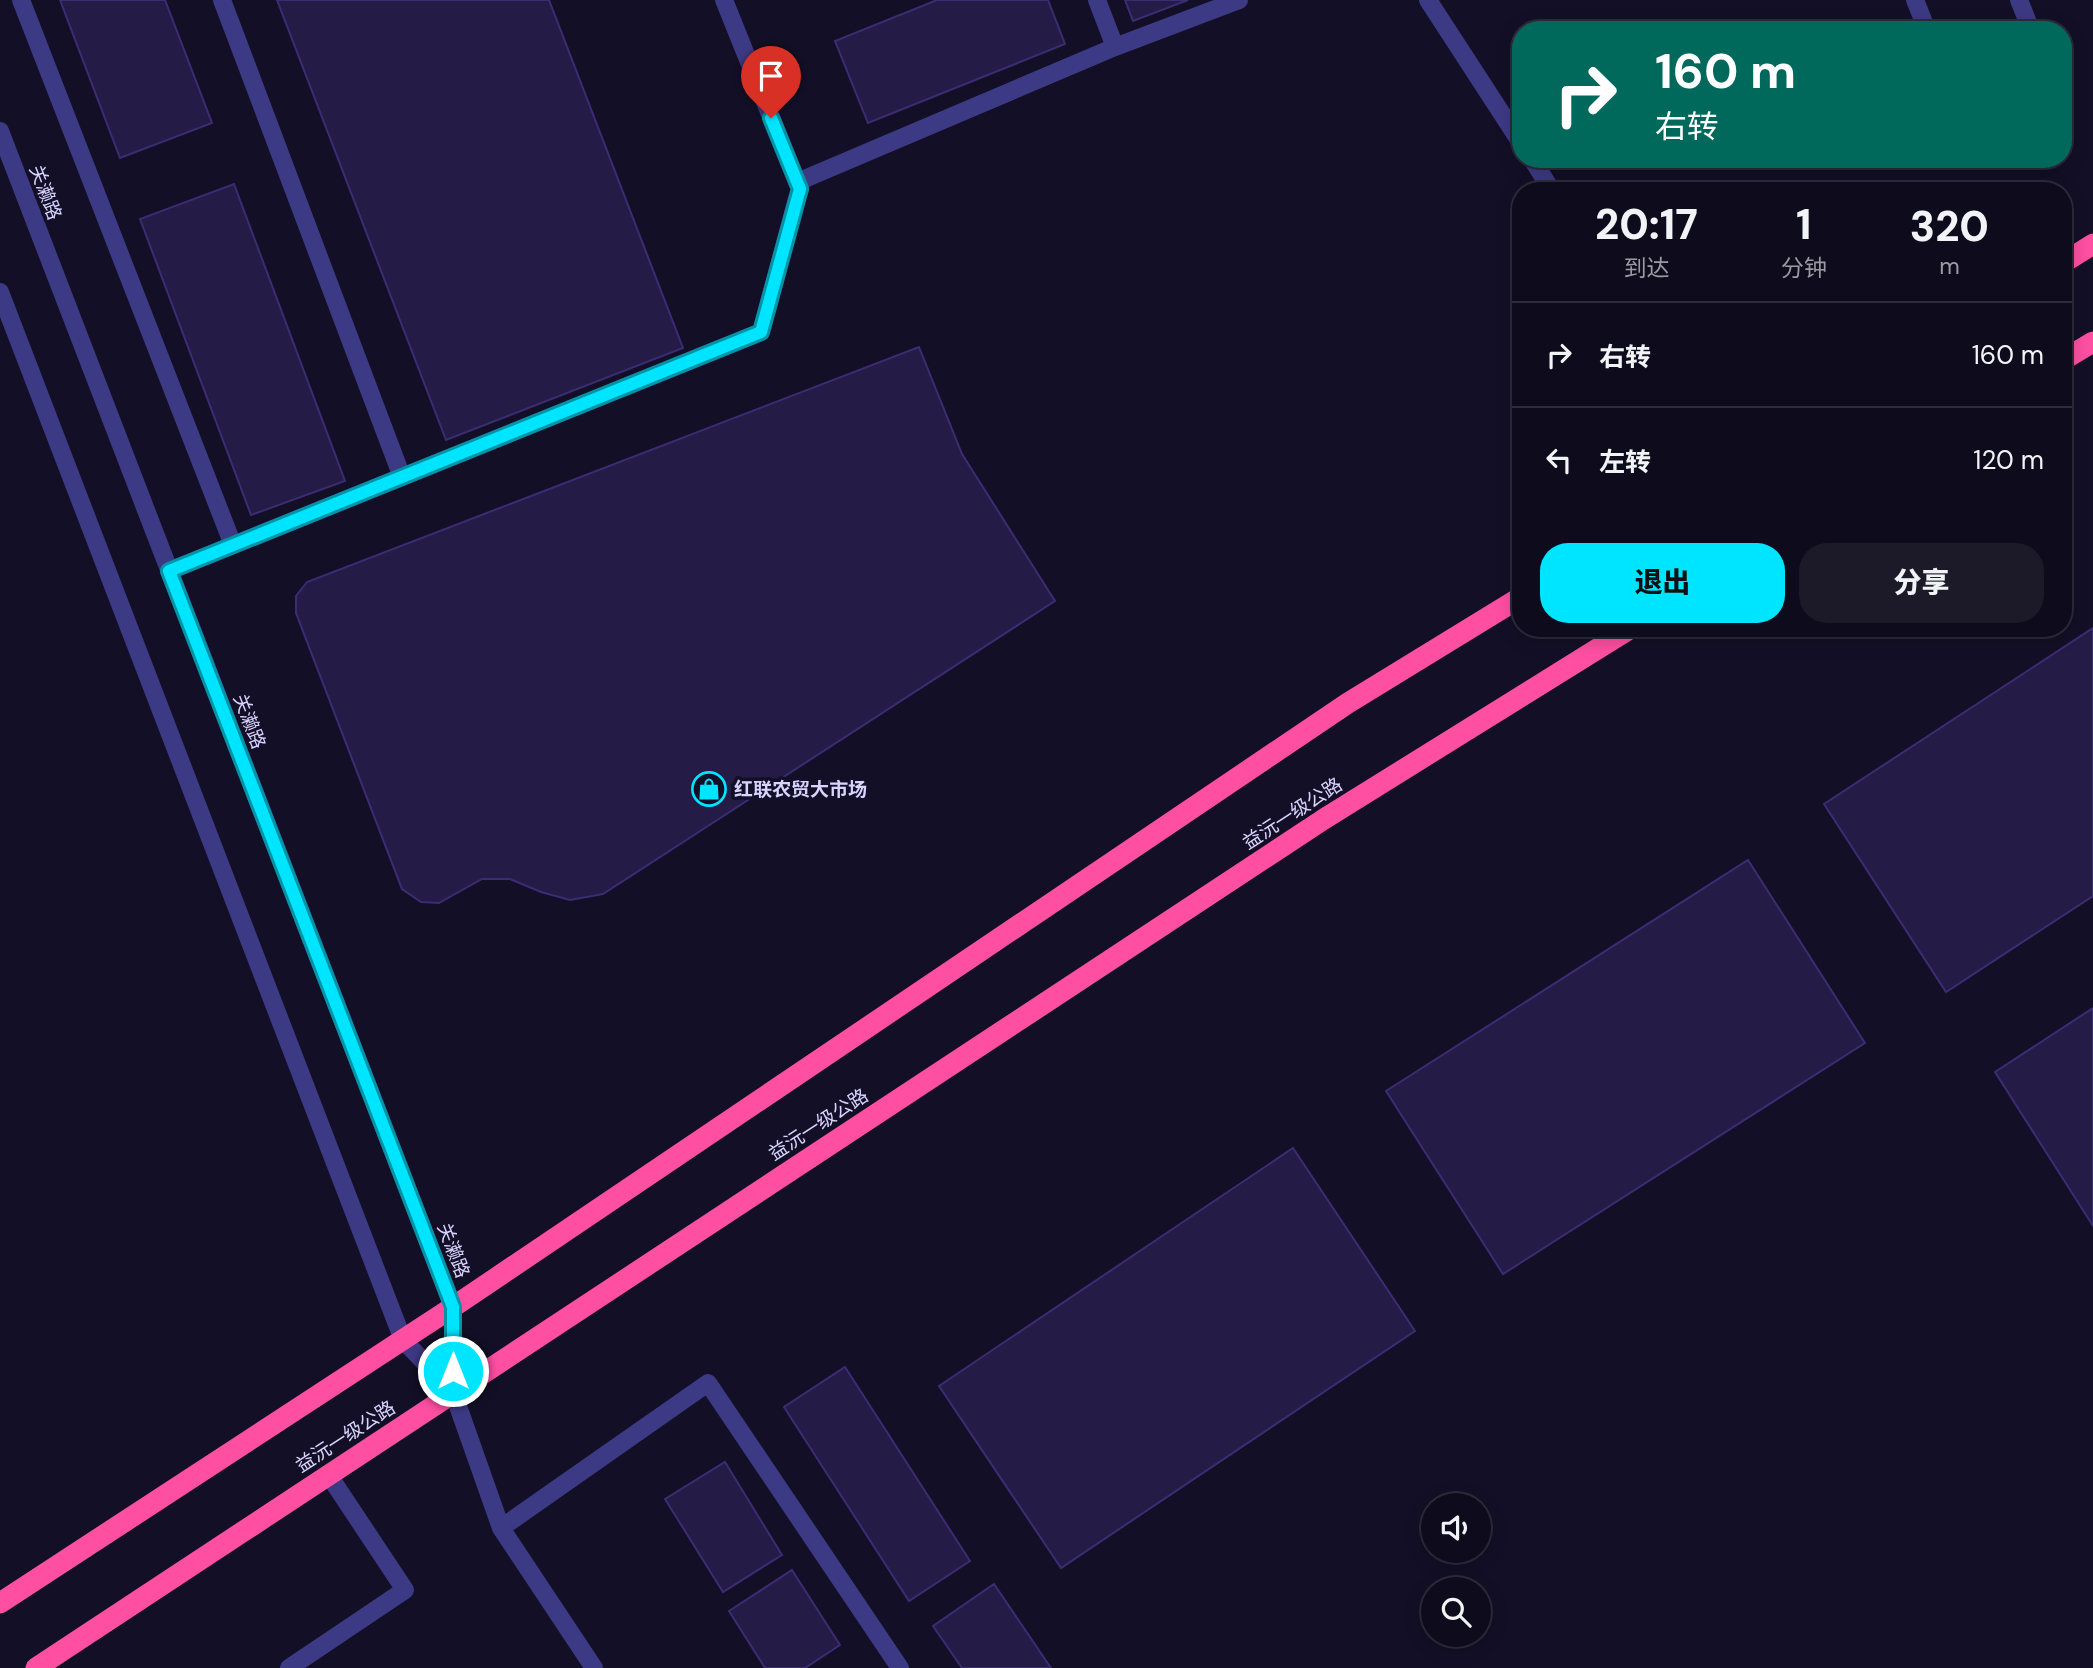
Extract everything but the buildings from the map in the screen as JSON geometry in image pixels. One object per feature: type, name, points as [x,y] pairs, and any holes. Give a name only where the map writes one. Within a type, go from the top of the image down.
[{"type":"highway","points":[[2072,257],[2093,244]]},
{"type":"highway","points":[[2072,355],[2093,342]]},
{"type":"highway","points":[[0,1603],[453,1307],[1348,703],[1512,603]]},
{"type":"highway","name":"益沅一级公路","points":[[36,1668],[1324,819],[1617,637]]},
{"type":"street","points":[[21,0],[233,545]]},
{"type":"street","points":[[222,0],[402,477]]},
{"type":"street","points":[[724,0],[800,189]]},
{"type":"street","points":[[1097,0],[1115,47]]},
{"type":"street","points":[[169,571],[761,332],[802,180],[1115,47],[1239,0]]},
{"type":"street","points":[[1428,0],[1512,129]]},
{"type":"street","points":[[1915,0],[1923,21]]},
{"type":"street","points":[[2019,0],[2027,21]]},
{"type":"street","name":"关濑路","points":[[0,131],[453,1307],[453,1392]]},
{"type":"street","points":[[0,292],[403,1340],[453,1392],[501,1528],[594,1668]]},
{"type":"street","points":[[501,1528],[708,1383],[900,1668]]},
{"type":"street","points":[[289,1668],[405,1590],[328,1475]]},
{"type":"place","name":"红联农贸大市场","points":[[709,789]]},
{"type":"route","points":[[453,1371],[453,1307],[169,571],[761,332],[800,189],[771,118]]}]
